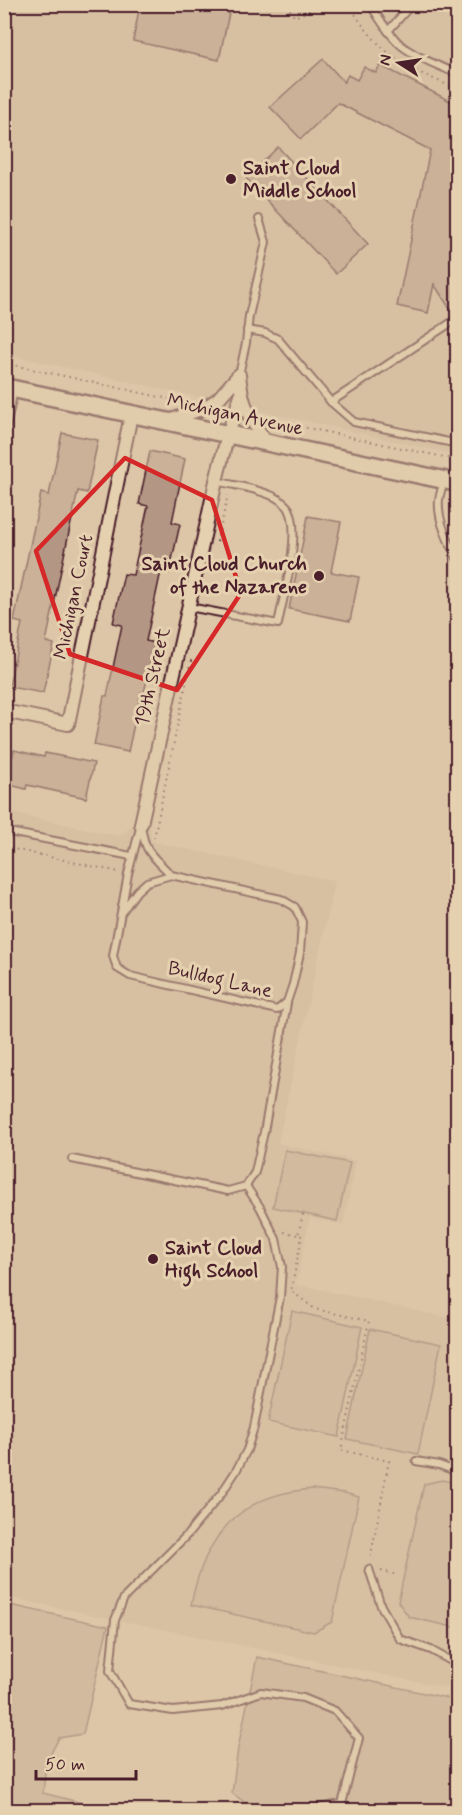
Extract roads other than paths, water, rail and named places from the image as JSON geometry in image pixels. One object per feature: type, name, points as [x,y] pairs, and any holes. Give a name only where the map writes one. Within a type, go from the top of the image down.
[{"type":"street","points":[[238,375],[240,395],[246,411],[266,442]]},
{"type":"street","points":[[167,422],[206,407],[218,399],[238,375]]},
{"type":"street","name":"Michigan Avenue","points":[[10,388],[451,481]]},
{"type":"street","name":"19th Street","points":[[141,824],[216,481],[240,395]]},
{"type":"street","name":"Michigan Court","points":[[4,711],[68,724],[131,415]]},
{"type":"lane","points":[[370,4],[388,31],[402,45],[458,74]]},
{"type":"lane","points":[[388,31],[412,4]]},
{"type":"lane","points":[[238,375],[266,242],[259,219]]},
{"type":"lane","points":[[331,402],[458,318]]},
{"type":"lane","points":[[247,330],[266,333],[278,339],[331,402],[354,422],[458,444]]},
{"type":"lane","points":[[4,438],[10,388]]},
{"type":"lane","points":[[189,607],[278,624],[294,540],[289,508],[276,497],[216,481]]},
{"type":"lane","points":[[451,481],[439,501],[441,519],[458,560]]},
{"type":"lane","points":[[141,824],[148,852],[171,874]]},
{"type":"lane","name":"Bulldog Lane","points":[[121,914],[137,891],[147,882],[171,874],[281,899],[295,907],[302,922],[300,953],[287,1002],[278,1010],[130,976],[117,968],[113,956],[132,856],[141,824]]},
{"type":"lane","points":[[4,831],[132,856]]},
{"type":"lane","points":[[72,1159],[228,1191],[246,1186],[255,1172],[262,1142],[287,1002]]},
{"type":"lane","points":[[246,1186],[260,1207],[276,1239],[282,1267],[280,1297],[254,1427],[247,1450],[221,1494],[188,1534],[124,1598],[115,1620],[110,1671],[129,1704],[173,1711],[222,1706],[261,1692],[303,1698],[336,1711],[358,1738],[342,1804],[305,1810]]},
{"type":"lane","points":[[416,1461],[439,1465],[458,1472]]},
{"type":"lane","points":[[369,1569],[381,1606],[400,1640],[431,1650],[458,1665]]},
{"type":"place","name":"Saint Cloud Middle School","points":[[231,179]]},
{"type":"place","name":"Saint Cloud Church of the Nazarene","points":[[319,576]]},
{"type":"place","name":"Saint Cloud High School","points":[[153,1259]]}]
